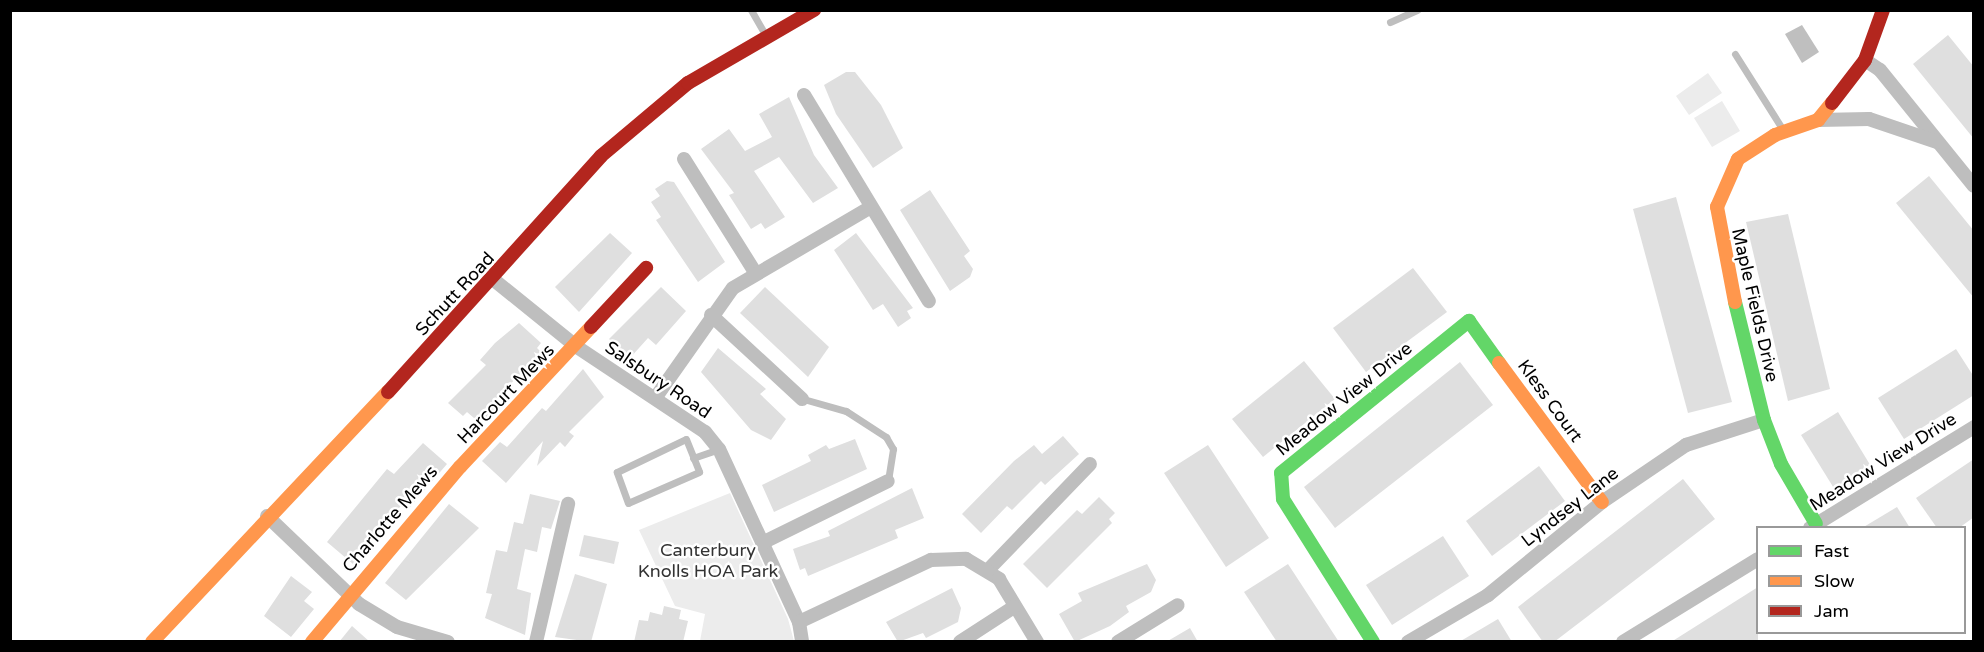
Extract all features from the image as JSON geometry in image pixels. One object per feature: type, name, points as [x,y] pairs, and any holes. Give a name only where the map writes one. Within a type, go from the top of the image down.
[{"type":"street","name":"Schutt Road","points":[[152,642],[267,516],[494,280],[625,134],[688,83],[814,10]]},
{"type":"street","points":[[1818,120],[1865,60],[1883,10]]},
{"type":"street","points":[[1865,60],[1880,70],[1974,186]]},
{"type":"street","points":[[804,95],[929,301]]},
{"type":"street","points":[[1818,120],[1869,119],[1939,143]]},
{"type":"street","name":"Maple Fields Drive","points":[[1813,526],[1781,464],[1764,420],[1719,235],[1718,207],[1738,159],[1785,132],[1818,120]]},
{"type":"street","points":[[684,159],[755,272]]},
{"type":"street","points":[[656,397],[711,315],[755,272],[871,207]]},
{"type":"street","name":"Harcourt Mews","points":[[460,467],[577,347],[646,268]]},
{"type":"street","name":"Salsbury Road","points":[[494,280],[577,347],[656,397],[719,449],[799,622],[802,642]]},
{"type":"street","points":[[711,315],[801,399]]},
{"type":"street","name":"Kless Court","points":[[1469,321],[1602,502]]},
{"type":"street","name":"Meadow View Drive","points":[[1373,642],[1284,499],[1281,473],[1469,321]]},
{"type":"street","name":"Lyndsey Lane","points":[[1408,642],[1488,595],[1602,502],[1686,445],[1764,420]]},
{"type":"street","name":"Meadow View Drive","points":[[1813,526],[1974,427]]},
{"type":"street","points":[[988,570],[1090,464]]},
{"type":"street","name":"Charlotte Mews","points":[[312,642],[348,595],[460,467]]},
{"type":"street","points":[[762,543],[888,481]]},
{"type":"street","points":[[536,642],[568,504]]},
{"type":"street","points":[[267,516],[348,595],[397,627],[448,642]]},
{"type":"street","points":[[799,622],[931,560],[966,559],[988,570],[1037,642]]},
{"type":"street","points":[[1623,642],[1756,560]]},
{"type":"street","points":[[1118,642],[1178,605]]},
{"type":"street","points":[[960,642],[1014,607]]},
{"type":"lane","points":[[751,10],[767,38]]},
{"type":"lane","points":[[1390,22],[1417,10]]},
{"type":"lane","points":[[1735,54],[1785,132]]},
{"type":"lane","points":[[801,399],[846,411],[885,437],[893,449],[888,481]]},
{"type":"lane","points":[[686,439],[693,458],[699,472],[628,502],[617,472],[686,439]]},
{"type":"lane","points":[[693,458],[719,449]]},
{"type":"green space","points":[[1708,73],[1722,93],[1689,115],[1676,96]]},
{"type":"green space","points":[[1722,101],[1740,131],[1712,147],[1694,118]]},
{"type":"green space","name":"Canterbury Knolls HOA Park","points":[[730,493],[788,619],[794,641],[700,641],[705,614],[675,606],[639,530]]},
{"type":"shaded area","points":[[1802,25],[1819,52],[1802,63],[1785,34]]},
{"type":"building","points":[[1948,35],[1974,67],[1974,139],[1913,64]]},
{"type":"building","points":[[846,72],[855,72],[881,105],[903,148],[873,168],[836,114],[824,85]]},
{"type":"building","points":[[789,97],[814,155],[838,188],[813,203],[779,157],[754,171],[785,217],[765,229],[761,223],[751,229],[729,195],[734,193],[701,149],[729,129],[745,151],[772,137],[759,114]]},
{"type":"building","points":[[1929,176],[1974,231],[1974,298],[1896,203]]},
{"type":"building","points":[[667,181],[674,182],[725,262],[698,282],[656,220],[661,217],[651,202],[660,196],[655,189]]},
{"type":"building","points":[[930,190],[970,251],[964,256],[973,269],[970,277],[950,291],[900,210]]},
{"type":"building","points":[[1676,197],[1732,402],[1688,413],[1633,209]]},
{"type":"building","points":[[1788,214],[1830,389],[1788,401],[1746,222]]},
{"type":"building","points":[[610,233],[632,253],[579,312],[555,287]]},
{"type":"building","points":[[856,233],[913,308],[907,311],[911,318],[898,327],[883,304],[873,310],[834,250]]},
{"type":"building","points":[[1413,268],[1447,312],[1366,372],[1333,328]]},
{"type":"building","points":[[661,287],[686,311],[656,345],[648,338],[630,358],[609,339]]},
{"type":"building","points":[[765,287],[829,347],[808,377],[740,313]]},
{"type":"building","points":[[519,323],[541,343],[537,348],[542,353],[497,397],[501,401],[481,424],[467,412],[463,416],[448,403],[486,365],[480,360],[495,343]]},
{"type":"building","points":[[718,348],[766,389],[760,394],[786,419],[771,440],[751,430],[701,372]]},
{"type":"building","points":[[1956,349],[1974,377],[1974,395],[1904,439],[1878,398]]},
{"type":"building","points":[[1304,361],[1335,399],[1263,457],[1232,419]]},
{"type":"building","points":[[1460,362],[1493,405],[1335,528],[1304,487]]},
{"type":"building","points":[[583,369],[604,397],[569,432],[574,436],[565,447],[560,442],[537,466],[543,441],[506,483],[482,461],[500,442],[507,447],[542,408],[546,411]]},
{"type":"building","points":[[1838,412],[1872,468],[1835,490],[1801,435]]},
{"type":"building","points":[[1063,436],[1079,454],[1045,485],[1041,481],[1012,510],[1007,506],[981,533],[962,514],[1014,461],[1034,445],[1042,454]]},
{"type":"building","points":[[855,439],[867,469],[774,512],[762,485],[811,461],[808,455],[826,445],[829,449]]},
{"type":"building","points":[[423,443],[447,464],[410,507],[404,502],[353,564],[327,542],[387,469],[394,474]]},
{"type":"building","points":[[1208,445],[1269,538],[1226,567],[1164,473]]},
{"type":"building","points":[[1974,459],[1974,517],[1962,526],[1936,526],[1916,498]]},
{"type":"building","points":[[1539,466],[1565,501],[1492,556],[1466,521]]},
{"type":"building","points":[[1683,479],[1715,519],[1554,642],[1543,642],[1518,607]]},
{"type":"building","points":[[912,488],[924,518],[895,530],[898,538],[808,576],[805,568],[800,570],[793,549],[830,536],[828,531]]},
{"type":"building","points":[[530,494],[560,501],[551,529],[542,527],[537,552],[525,549],[517,589],[531,593],[525,635],[485,618],[492,594],[486,593],[496,550],[507,552],[514,522],[523,524]]},
{"type":"building","points":[[1099,497],[1115,513],[1109,519],[1112,523],[1047,588],[1023,564],[1077,510],[1082,514]]},
{"type":"building","points":[[449,504],[479,528],[406,600],[385,583]]},
{"type":"building","points":[[1897,507],[1909,526],[1865,526]]},
{"type":"building","points":[[584,535],[619,542],[614,564],[579,556]]},
{"type":"building","points":[[1443,536],[1469,576],[1392,625],[1366,585]]},
{"type":"building","points":[[1147,564],[1156,580],[1151,592],[1126,606],[1129,612],[1110,626],[1075,642],[1059,614],[1082,601],[1078,593]]},
{"type":"building","points":[[1288,564],[1339,642],[1277,642],[1244,592]]},
{"type":"building","points":[[575,574],[607,584],[591,642],[555,637]]},
{"type":"building","points":[[291,576],[312,592],[304,601],[314,609],[291,637],[264,616]]},
{"type":"building","points":[[952,588],[961,608],[958,622],[926,638],[923,633],[898,642],[886,622]]},
{"type":"building","points":[[1756,588],[1758,642],[1671,642]]},
{"type":"building","points":[[664,606],[681,610],[679,619],[688,621],[683,642],[634,642],[639,620],[648,621],[650,612],[662,615]]},
{"type":"building","points":[[1498,619],[1512,642],[1459,642]]},
{"type":"building","points":[[352,626],[370,642],[339,642]]},
{"type":"building","points":[[1190,628],[1198,642],[1166,642]]},
{"type":"traffic: fast","points":[[1735,302],[1764,420],[1781,464],[1816,524]]},
{"type":"traffic: fast","points":[[1373,642],[1283,499],[1281,473],[1469,321],[1499,363]]},
{"type":"traffic: slow","points":[[1735,302],[1717,207],[1738,159],[1775,135],[1818,120],[1832,103]]},
{"type":"traffic: slow","points":[[312,642],[460,467],[591,327]]},
{"type":"traffic: slow","points":[[1499,363],[1602,502]]},
{"type":"traffic: slow","points":[[152,642],[388,392]]},
{"type":"traffic: jam","points":[[388,392],[601,156],[688,83],[814,10]]},
{"type":"traffic: jam","points":[[1832,103],[1865,60],[1883,10]]},
{"type":"traffic: jam","points":[[591,327],[646,268]]}]
